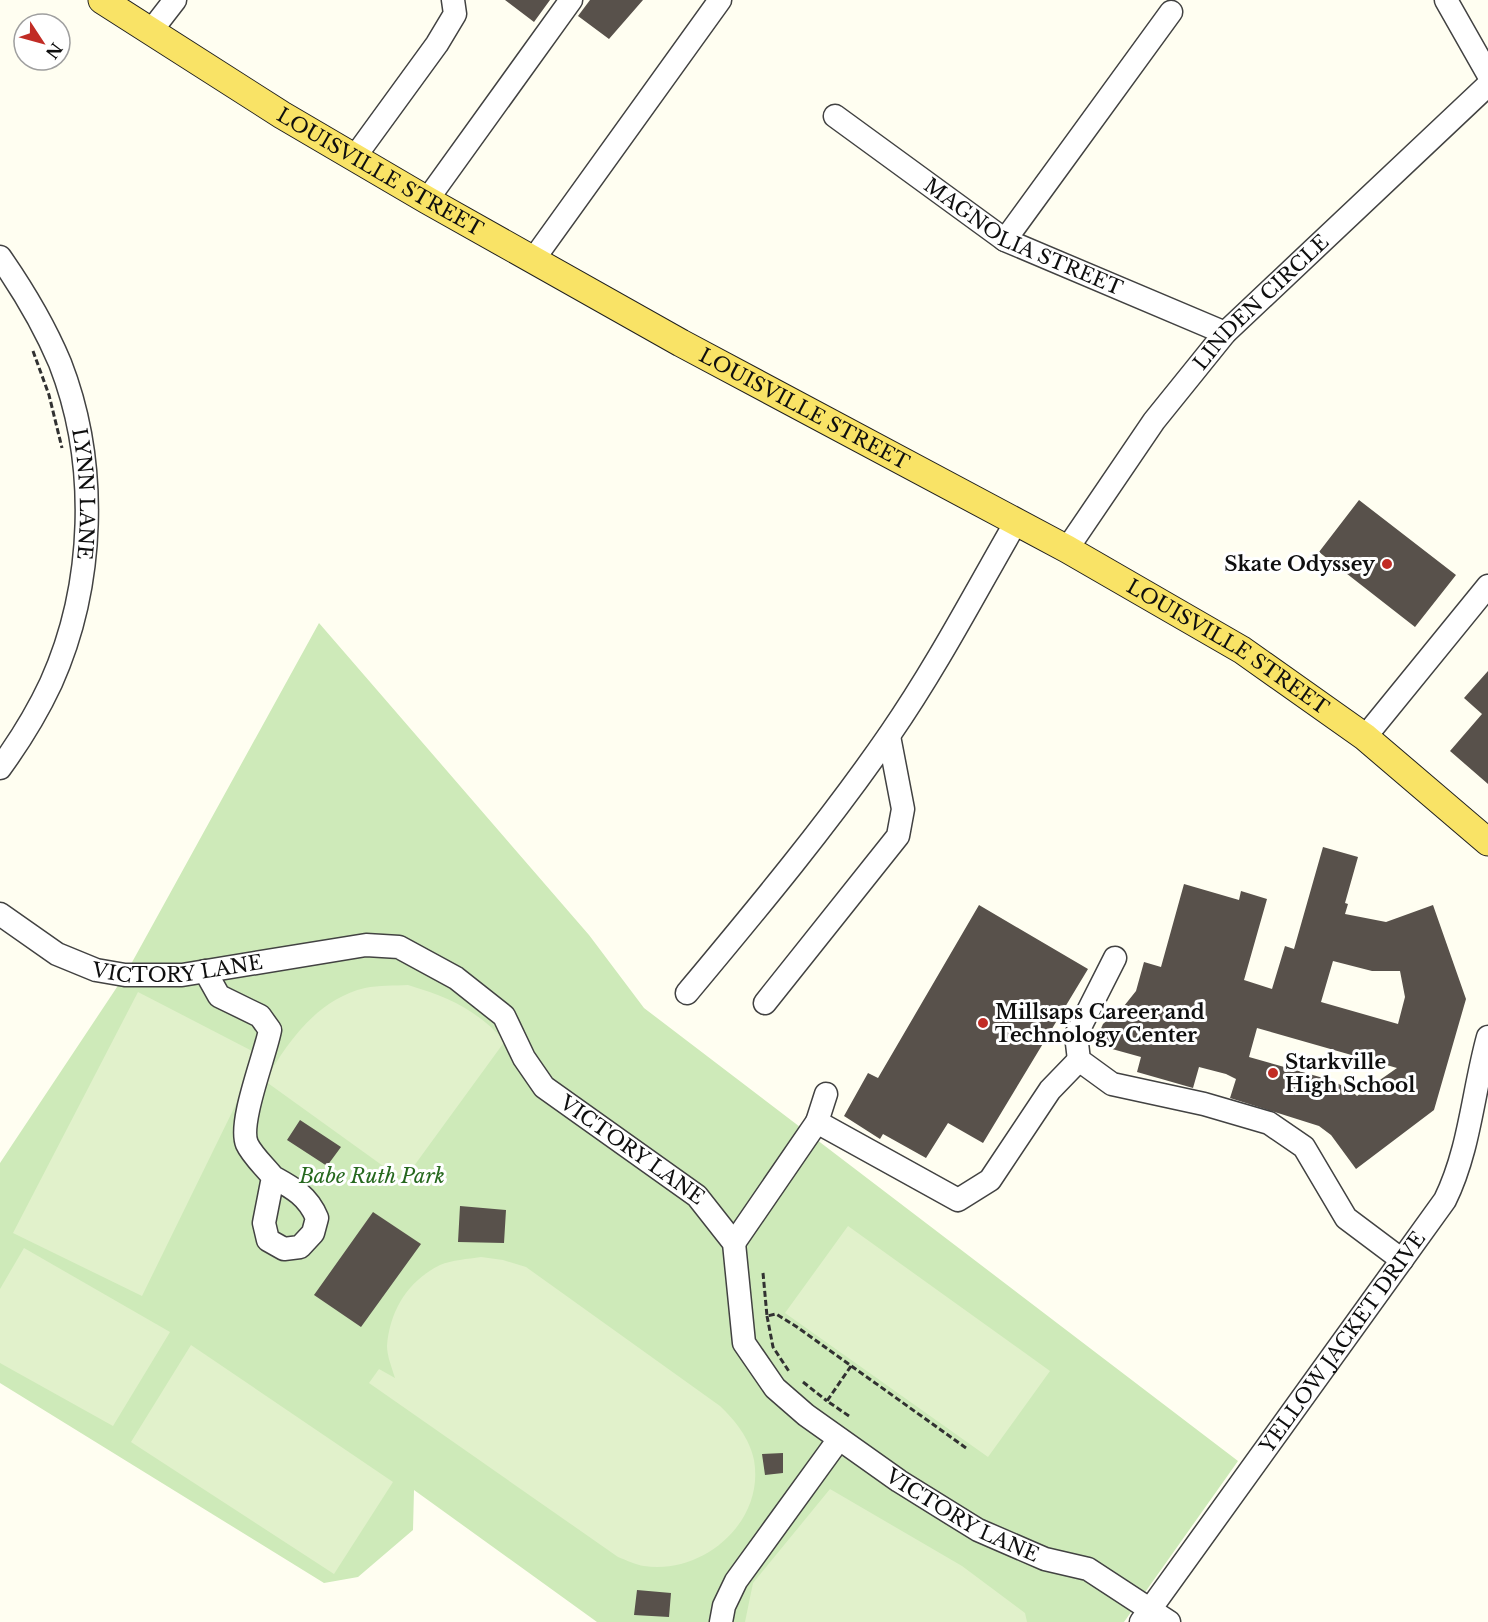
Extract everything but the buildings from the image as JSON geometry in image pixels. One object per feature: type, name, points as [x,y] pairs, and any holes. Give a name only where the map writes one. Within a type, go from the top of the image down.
[{"type":"main road","name":"LOUISVILLE STREET","points":[[120,5],[151,32],[354,158],[427,200],[691,348],[1067,549],[1242,650],[1365,737],[1488,842]]},
{"type":"street","points":[[151,32],[175,0]]},
{"type":"street","points":[[354,158],[437,44],[456,14],[453,0]]},
{"type":"street","points":[[427,200],[571,0]]},
{"type":"street","points":[[533,260],[720,0]]},
{"type":"street","points":[[1446,0],[1488,74]]},
{"type":"street","points":[[1005,240],[1171,12]]},
{"type":"street","name":"LINDEN CIRCLE","points":[[1067,549],[1154,421],[1225,333],[1488,85]]},
{"type":"street","name":"MAGNOLIA STREET","points":[[835,116],[1005,240],[1225,333]]},
{"type":"street","name":"LYNN LANE","points":[[0,256],[29,300],[63,374],[79,433],[86,484],[86,546],[73,616],[51,682],[17,744],[0,768]]},
{"type":"street","points":[[687,993],[770,894],[889,736],[924,682],[1016,522]]},
{"type":"street","points":[[1365,737],[1488,586]]},
{"type":"street","points":[[765,1004],[898,836],[903,809],[889,736]]},
{"type":"street","name":"VICTORY LANE","points":[[0,914],[57,954],[96,970],[125,975],[183,975],[366,945],[399,947],[456,978],[504,1016],[524,1058],[544,1087],[697,1196],[734,1243],[744,1343],[775,1388],[839,1439],[899,1481],[978,1530],[1045,1558],[1088,1569],[1154,1618]]},
{"type":"street","points":[[1115,958],[1076,1035],[1079,1060],[1112,1084],[1204,1104],[1269,1123],[1304,1147],[1346,1218],[1402,1260]]},
{"type":"street","points":[[205,971],[219,996],[260,1016],[270,1030],[265,1057],[246,1108],[246,1143],[273,1177]]},
{"type":"street","name":"YELLOW JACKET DRIVE","points":[[1154,1618],[1444,1200],[1457,1176],[1465,1149],[1476,1078],[1488,1037]]},
{"type":"street","points":[[817,1122],[958,1200],[990,1180],[1050,1090],[1079,1060]]},
{"type":"street","points":[[734,1243],[817,1122],[826,1094]]},
{"type":"street","points":[[721,1622],[724,1606],[736,1581],[839,1439]]},
{"type":"path","points":[[29,340],[49,395],[63,450]]},
{"type":"path","points":[[763,1273],[773,1347],[790,1373]]},
{"type":"path","points":[[767,1316],[776,1314],[966,1448]]},
{"type":"path","points":[[827,1401],[851,1366]]},
{"type":"path","points":[[803,1382],[849,1416]]},
{"type":"green space","name":"Babe Ruth Park","points":[[319,623],[589,935],[644,1008],[1238,1461],[1124,1622],[597,1622],[414,1490],[413,1530],[358,1577],[324,1583],[0,1383],[0,1163],[125,975]]},
{"type":"green space","points":[[408,985],[461,1005],[483,1020],[505,1041],[411,1170],[397,1176],[265,1081],[294,1037],[319,1012],[333,1002],[365,988]]},
{"type":"green space","points":[[138,992],[260,1055],[142,1296],[13,1233]]},
{"type":"green space","points":[[848,1226],[1050,1371],[988,1457],[785,1313]]},
{"type":"green space","points":[[24,1248],[170,1332],[113,1426],[0,1363],[0,1289]]},
{"type":"green space","points":[[481,1257],[503,1260],[526,1267],[720,1406],[731,1417],[741,1430],[752,1452],[755,1483],[750,1504],[740,1523],[725,1540],[708,1553],[688,1562],[666,1567],[641,1565],[618,1557],[369,1383],[379,1369],[395,1378],[387,1350],[389,1333],[397,1309],[410,1288],[440,1265]]},
{"type":"green space","points":[[191,1345],[393,1482],[334,1574],[131,1442]]},
{"type":"green space","points":[[830,1489],[962,1566],[1025,1613],[1027,1622],[745,1622],[753,1583]]},
{"type":"place","name":"Skate Odyssey","points":[[1387,564]]},
{"type":"place","name":"Millsaps Career and Technology Center","points":[[983,1023]]},
{"type":"place","name":"Starkville High School","points":[[1273,1073]]}]
